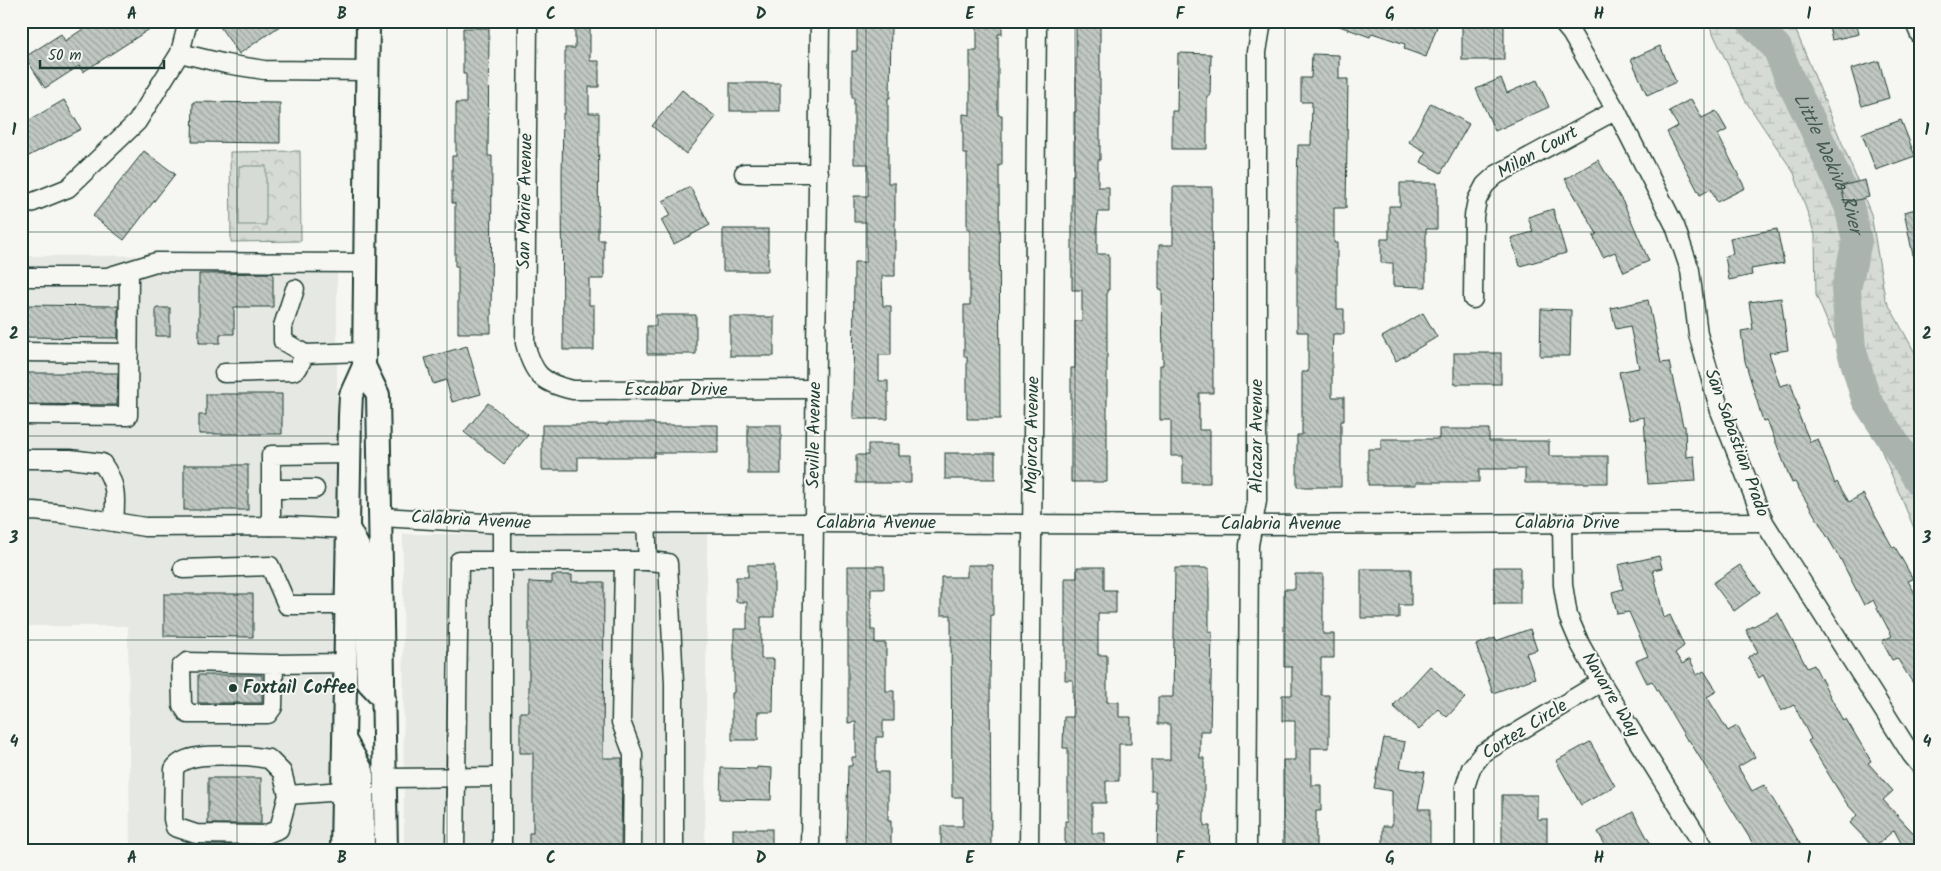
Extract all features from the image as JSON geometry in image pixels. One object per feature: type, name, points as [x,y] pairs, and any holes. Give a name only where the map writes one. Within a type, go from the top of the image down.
[{"type":"main road","points":[[342,850],[347,663],[350,416],[352,395],[364,359],[368,21]]},
{"type":"main road","points":[[364,359],[378,395],[386,850]]},
{"type":"main road","points":[[350,416],[360,441],[360,482],[367,498],[381,517]]},
{"type":"main road","points":[[348,529],[366,562],[368,682],[384,699]]},
{"type":"main road","points":[[345,740],[362,770],[363,850]]},
{"type":"street","points":[[21,207],[68,188],[137,122],[180,52],[188,21]]},
{"type":"street","name":"San Marie Avenue","points":[[528,21],[525,343],[529,359],[540,377]]},
{"type":"street","name":"Seville Avenue","points":[[810,850],[820,21]]},
{"type":"street","name":"Majorca Avenue","points":[[1029,850],[1037,21]]},
{"type":"street","name":"Alcazar Avenue","points":[[1247,850],[1249,545],[1257,501],[1257,52],[1262,21]]},
{"type":"street","name":"San Sabastian Prado","points":[[1561,21],[1571,33],[1616,110],[1675,226],[1690,270],[1698,334],[1720,411],[1764,522],[1911,754],[1920,764]]},
{"type":"street","points":[[1914,21],[1920,35]]},
{"type":"street","points":[[180,52],[226,64],[264,70],[368,71]]},
{"type":"street","name":"Milan Court","points":[[1473,299],[1474,216],[1477,200],[1485,184],[1496,175],[1616,110]]},
{"type":"street","points":[[744,173],[819,172]]},
{"type":"street","points":[[21,278],[107,277],[156,262],[366,263]]},
{"type":"street","points":[[21,415],[128,416],[129,271]]},
{"type":"street","points":[[295,289],[283,326],[283,341],[305,354],[364,359]]},
{"type":"street","points":[[21,352],[129,353]]},
{"type":"street","points":[[224,373],[293,371],[298,368],[305,354]]},
{"type":"street","name":"Escabar Drive","points":[[540,377],[553,386],[572,390],[815,389]]},
{"type":"street","points":[[271,526],[270,455],[350,454]]},
{"type":"street","points":[[21,459],[70,459],[102,463],[109,473],[116,491],[114,522]]},
{"type":"street","points":[[271,489],[316,489]]},
{"type":"street","points":[[21,512],[34,511],[64,514],[145,527],[271,526],[348,529]]},
{"type":"street","name":"Calabria Avenue","points":[[381,517],[502,524],[1370,524]]},
{"type":"street","name":"Calabria Drive","points":[[1370,524],[1764,522]]},
{"type":"street","points":[[502,524],[502,850]]},
{"type":"street","points":[[646,524],[648,561]]},
{"type":"street","name":"Navarre Way","points":[[1562,524],[1563,585],[1568,616],[1580,644],[1601,682],[1706,850]]},
{"type":"street","points":[[455,850],[459,561],[648,561],[668,563],[674,683],[674,850]]},
{"type":"street","points":[[624,561],[621,722],[633,754],[632,850]]},
{"type":"street","points":[[183,569],[270,566],[287,605],[347,605]]},
{"type":"street","points":[[274,664],[273,707],[268,714],[188,714],[182,704],[181,667],[187,662],[347,663]]},
{"type":"street","name":"Cortez Circle","points":[[1465,850],[1465,787],[1471,768],[1483,753],[1601,682]]},
{"type":"street","points":[[248,756],[269,759],[282,772],[288,796],[279,830],[264,835],[196,834],[175,827],[173,819],[174,769],[183,760],[201,757],[248,756]]},
{"type":"street","points":[[384,778],[502,777]]},
{"type":"street","points":[[288,796],[344,791]]},
{"type":"shaded area","points":[[337,255],[337,516],[146,517],[66,504],[21,503],[21,256]]},
{"type":"shaded area","points":[[21,522],[63,523],[145,536],[337,535],[334,850],[130,850],[128,626],[21,626]]},
{"type":"shaded area","points":[[707,533],[705,850],[404,850],[403,534]]},
{"type":"green space","points":[[1707,21],[1792,21],[1871,214],[1885,298],[1920,362],[1920,537],[1914,528],[1816,295],[1815,235],[1794,173],[1745,100]]},
{"type":"green space","points":[[300,151],[301,241],[231,242],[230,152]]},
{"type":"green space","points":[[239,166],[266,166],[266,225],[239,225]]},
{"type":"building","points":[[95,21],[162,21],[83,72],[79,66],[45,88],[25,57],[61,34],[65,41]]},
{"type":"building","points":[[216,21],[287,21],[239,54]]},
{"type":"building","points":[[575,21],[590,21],[590,61],[599,61],[599,87],[589,87],[589,113],[599,113],[598,240],[604,240],[604,279],[589,279],[589,305],[594,305],[594,350],[563,350],[562,176],[563,113],[565,113],[565,48],[575,48]]},
{"type":"building","points":[[857,21],[891,21],[890,98],[888,98],[888,183],[895,183],[895,276],[882,276],[883,306],[891,306],[891,355],[879,355],[879,381],[888,381],[888,419],[853,419],[854,262],[866,262],[866,222],[854,222],[854,196],[868,196],[868,164],[854,164],[852,51],[857,51]]},
{"type":"building","points":[[977,21],[1002,21],[1002,34],[998,34],[998,115],[1002,115],[1002,165],[999,165],[1000,419],[967,419],[967,357],[964,357],[964,305],[970,305],[970,229],[967,229],[967,154],[963,154],[963,114],[970,115],[970,51],[977,51]]},
{"type":"building","points":[[1076,21],[1100,21],[1100,160],[1098,160],[1098,187],[1109,187],[1109,212],[1098,212],[1097,254],[1109,254],[1109,290],[1107,290],[1107,482],[1071,482],[1071,368],[1075,368],[1075,321],[1082,321],[1082,290],[1072,290],[1072,175],[1074,175],[1074,112],[1076,112]]},
{"type":"building","points":[[1331,21],[1439,21],[1426,57],[1404,49],[1405,44],[1372,33],[1370,37],[1331,23]]},
{"type":"building","points":[[1828,21],[1856,21],[1859,34],[1832,40]]},
{"type":"building","points":[[1462,23],[1504,23],[1504,60],[1462,60]]},
{"type":"building","points":[[463,28],[489,28],[488,156],[492,156],[491,333],[458,333],[458,266],[455,266],[455,203],[452,203],[452,156],[456,156],[456,103],[466,103],[466,74],[463,74]]},
{"type":"building","points":[[1660,46],[1676,82],[1647,95],[1631,59]]},
{"type":"building","points":[[1178,53],[1211,54],[1210,96],[1207,96],[1207,149],[1172,149],[1172,111],[1177,111]]},
{"type":"building","points":[[1312,54],[1339,55],[1339,79],[1348,79],[1346,208],[1334,208],[1334,243],[1337,243],[1337,309],[1344,309],[1344,334],[1333,334],[1332,355],[1332,397],[1344,397],[1344,421],[1341,421],[1341,487],[1297,487],[1297,435],[1302,435],[1302,372],[1308,372],[1308,332],[1297,332],[1298,145],[1311,145],[1312,102],[1301,102],[1301,78],[1311,78]]},
{"type":"building","points":[[1879,61],[1889,98],[1862,106],[1851,69]]},
{"type":"building","points":[[1501,78],[1507,93],[1537,80],[1549,107],[1495,131],[1476,89]]},
{"type":"building","points":[[730,83],[780,83],[780,111],[730,111]]},
{"type":"building","points":[[682,90],[716,117],[686,154],[652,126]]},
{"type":"building","points":[[1691,99],[1702,118],[1716,111],[1727,130],[1718,135],[1745,188],[1717,202],[1711,189],[1700,195],[1667,132],[1678,126],[1669,111]]},
{"type":"building","points":[[64,100],[81,129],[21,160],[21,125]]},
{"type":"building","points":[[193,102],[280,103],[280,143],[192,142]]},
{"type":"building","points":[[1431,103],[1469,124],[1441,173],[1421,162],[1426,152],[1409,142]]},
{"type":"building","points":[[1901,120],[1915,156],[1876,170],[1862,134]]},
{"type":"building","points":[[144,151],[175,174],[124,240],[93,216]]},
{"type":"building","points":[[1598,160],[1624,204],[1649,261],[1624,272],[1615,252],[1603,257],[1593,236],[1597,234],[1565,179]]},
{"type":"building","points":[[1865,180],[1869,197],[1845,203],[1841,186]]},
{"type":"building","points":[[1400,183],[1437,183],[1437,229],[1426,229],[1426,287],[1393,286],[1393,263],[1381,263],[1381,239],[1389,239],[1389,206],[1400,206]]},
{"type":"building","points":[[690,187],[710,225],[674,244],[661,220],[671,215],[663,201]]},
{"type":"building","points":[[1173,187],[1212,187],[1213,393],[1199,393],[1199,430],[1210,430],[1210,483],[1183,483],[1183,456],[1171,456],[1171,420],[1160,420],[1160,365],[1163,365],[1162,289],[1159,289],[1159,245],[1173,245]]},
{"type":"building","points":[[1920,208],[1920,259],[1914,260],[1904,212]]},
{"type":"building","points":[[1553,209],[1566,253],[1520,266],[1511,238],[1533,232],[1528,217]]},
{"type":"building","points":[[723,229],[768,229],[768,271],[723,271]]},
{"type":"building","points":[[1777,229],[1784,263],[1751,269],[1752,275],[1729,280],[1725,256],[1733,254],[1730,238]]},
{"type":"building","points":[[273,273],[273,307],[234,307],[234,334],[220,334],[220,343],[199,343],[199,274]]},
{"type":"building","points":[[1781,298],[1788,350],[1769,353],[1780,386],[1791,383],[1799,410],[1797,411],[1810,442],[1818,439],[1835,484],[1837,482],[1849,502],[1863,494],[1893,548],[1895,547],[1913,579],[1908,581],[1920,602],[1920,694],[1897,658],[1892,660],[1882,641],[1892,636],[1873,600],[1864,605],[1841,560],[1795,482],[1792,483],[1767,420],[1763,421],[1745,361],[1741,331],[1753,329],[1749,302]]},
{"type":"building","points":[[1648,300],[1661,363],[1669,362],[1683,426],[1685,426],[1686,457],[1694,456],[1696,481],[1648,484],[1644,417],[1629,420],[1619,372],[1639,368],[1630,326],[1616,329],[1611,308]]},
{"type":"building","points":[[21,305],[118,306],[118,338],[21,337]]},
{"type":"building","points":[[156,308],[170,308],[170,336],[156,336]]},
{"type":"building","points":[[1541,309],[1571,310],[1570,356],[1540,356]]},
{"type":"building","points":[[1423,313],[1437,337],[1396,361],[1382,337]]},
{"type":"building","points":[[656,315],[696,315],[696,354],[647,354],[647,326],[656,326]]},
{"type":"building","points":[[730,317],[774,317],[774,356],[730,356]]},
{"type":"building","points":[[467,346],[481,394],[452,402],[446,380],[433,384],[425,358]]},
{"type":"building","points":[[1454,353],[1501,353],[1501,384],[1454,384]]},
{"type":"building","points":[[21,373],[118,373],[117,405],[21,404]]},
{"type":"building","points":[[206,394],[282,394],[282,434],[199,434],[199,415],[206,415]]},
{"type":"building","points":[[488,403],[528,435],[504,464],[464,432]]},
{"type":"building","points":[[608,423],[718,425],[718,453],[654,453],[654,457],[578,457],[578,470],[542,470],[542,425],[608,425]]},
{"type":"building","points":[[748,425],[781,425],[781,474],[748,474]]},
{"type":"building","points":[[1439,429],[1489,429],[1489,441],[1549,441],[1549,456],[1608,456],[1608,483],[1525,483],[1525,469],[1479,469],[1479,482],[1416,482],[1416,485],[1368,485],[1368,449],[1381,449],[1381,439],[1439,439]]},
{"type":"building","points":[[868,444],[899,444],[899,456],[911,456],[911,483],[856,483],[856,455],[868,455]]},
{"type":"building","points":[[945,453],[995,453],[995,479],[945,479]]},
{"type":"building","points":[[184,465],[248,465],[248,510],[184,510]]},
{"type":"building","points":[[1659,556],[1662,568],[1653,570],[1664,618],[1670,615],[1684,646],[1675,653],[1682,664],[1690,659],[1697,675],[1704,671],[1717,691],[1707,697],[1728,731],[1737,726],[1755,757],[1738,767],[1752,791],[1764,785],[1804,850],[1757,850],[1652,681],[1647,683],[1636,661],[1648,656],[1629,612],[1617,614],[1612,592],[1623,589],[1618,565]]},
{"type":"building","points":[[748,565],[774,565],[774,617],[761,617],[761,659],[774,659],[773,712],[758,712],[758,740],[732,740],[734,629],[747,629],[747,602],[736,602],[736,577],[748,577]]},
{"type":"building","points":[[967,565],[993,565],[990,678],[991,850],[941,850],[941,826],[963,826],[963,797],[952,797],[951,615],[941,615],[941,577],[967,577]]},
{"type":"building","points":[[1740,565],[1760,592],[1734,611],[1713,583]]},
{"type":"building","points":[[848,566],[884,566],[884,589],[871,589],[871,630],[875,630],[875,643],[886,643],[886,691],[894,691],[894,721],[883,721],[883,737],[876,737],[876,772],[888,772],[888,821],[891,821],[891,850],[857,850],[857,846],[846,846],[848,766],[852,766],[852,757],[856,757],[856,722],[848,723]]},
{"type":"building","points":[[1077,567],[1104,567],[1104,590],[1116,590],[1116,613],[1098,613],[1098,655],[1107,655],[1107,702],[1119,702],[1119,717],[1131,717],[1131,744],[1119,744],[1119,781],[1106,781],[1106,803],[1092,803],[1092,833],[1105,833],[1105,850],[1065,850],[1065,821],[1068,821],[1068,748],[1063,748],[1064,717],[1073,717],[1073,680],[1065,680],[1065,578],[1077,578]]},
{"type":"building","points":[[1494,567],[1520,567],[1520,604],[1494,604]]},
{"type":"building","points":[[1175,568],[1209,568],[1209,632],[1212,632],[1210,731],[1200,731],[1200,758],[1204,758],[1204,826],[1210,826],[1209,850],[1157,849],[1158,803],[1156,803],[1156,791],[1151,791],[1151,760],[1170,760],[1170,724],[1158,724],[1158,697],[1173,697]]},
{"type":"building","points":[[1361,569],[1411,569],[1411,605],[1399,605],[1399,618],[1361,618]]},
{"type":"building","points":[[1295,574],[1323,574],[1323,634],[1334,634],[1334,658],[1321,658],[1321,695],[1329,695],[1329,748],[1311,748],[1311,785],[1321,785],[1321,811],[1316,811],[1316,850],[1283,850],[1283,760],[1295,760],[1295,721],[1282,721],[1282,695],[1292,695],[1292,667],[1284,667],[1284,589],[1295,589]]},
{"type":"building","points":[[552,575],[572,575],[572,582],[604,582],[603,758],[622,758],[621,850],[529,850],[529,833],[533,833],[533,753],[520,753],[520,712],[529,712],[529,582],[552,583]]},
{"type":"building","points":[[164,594],[253,594],[253,637],[164,636]]},
{"type":"building","points":[[1778,613],[1807,668],[1814,665],[1843,721],[1846,719],[1871,761],[1868,763],[1893,791],[1883,800],[1920,840],[1920,850],[1905,850],[1894,830],[1874,848],[1850,823],[1857,815],[1847,804],[1808,741],[1811,739],[1794,705],[1781,711],[1763,675],[1759,678],[1748,657],[1758,652],[1746,630]]},
{"type":"building","points":[[1530,629],[1537,650],[1526,653],[1535,678],[1493,693],[1476,645],[1495,638],[1496,641]]},
{"type":"building","points":[[1430,666],[1465,698],[1447,717],[1438,709],[1419,730],[1393,706]]},
{"type":"building","points":[[198,675],[262,675],[262,703],[198,703]]},
{"type":"building","points":[[1384,738],[1405,742],[1400,768],[1425,772],[1418,809],[1430,809],[1430,850],[1391,850],[1391,847],[1383,847],[1383,826],[1392,826],[1392,791],[1374,788]]},
{"type":"building","points":[[1590,742],[1615,786],[1581,805],[1556,761]]},
{"type":"building","points":[[757,767],[772,768],[771,800],[720,799],[721,768],[757,769]]},
{"type":"building","points":[[208,778],[261,778],[261,824],[208,824]]},
{"type":"building","points":[[1502,795],[1537,795],[1537,819],[1547,819],[1547,844],[1502,844]]},
{"type":"building","points":[[1633,812],[1654,850],[1608,850],[1598,832]]},
{"type":"building","points":[[733,829],[772,829],[772,850],[733,850]]},
{"type":"building","points":[[208,845],[253,845],[253,850],[208,850]]},
{"type":"waterway","name":"Little Wekiva River","points":[[1751,21],[1777,48],[1849,206],[1857,241],[1846,289],[1851,348],[1866,399],[1920,482]]},
{"type":"place","name":"Foxtail Coffee","points":[[233,688]]}]
